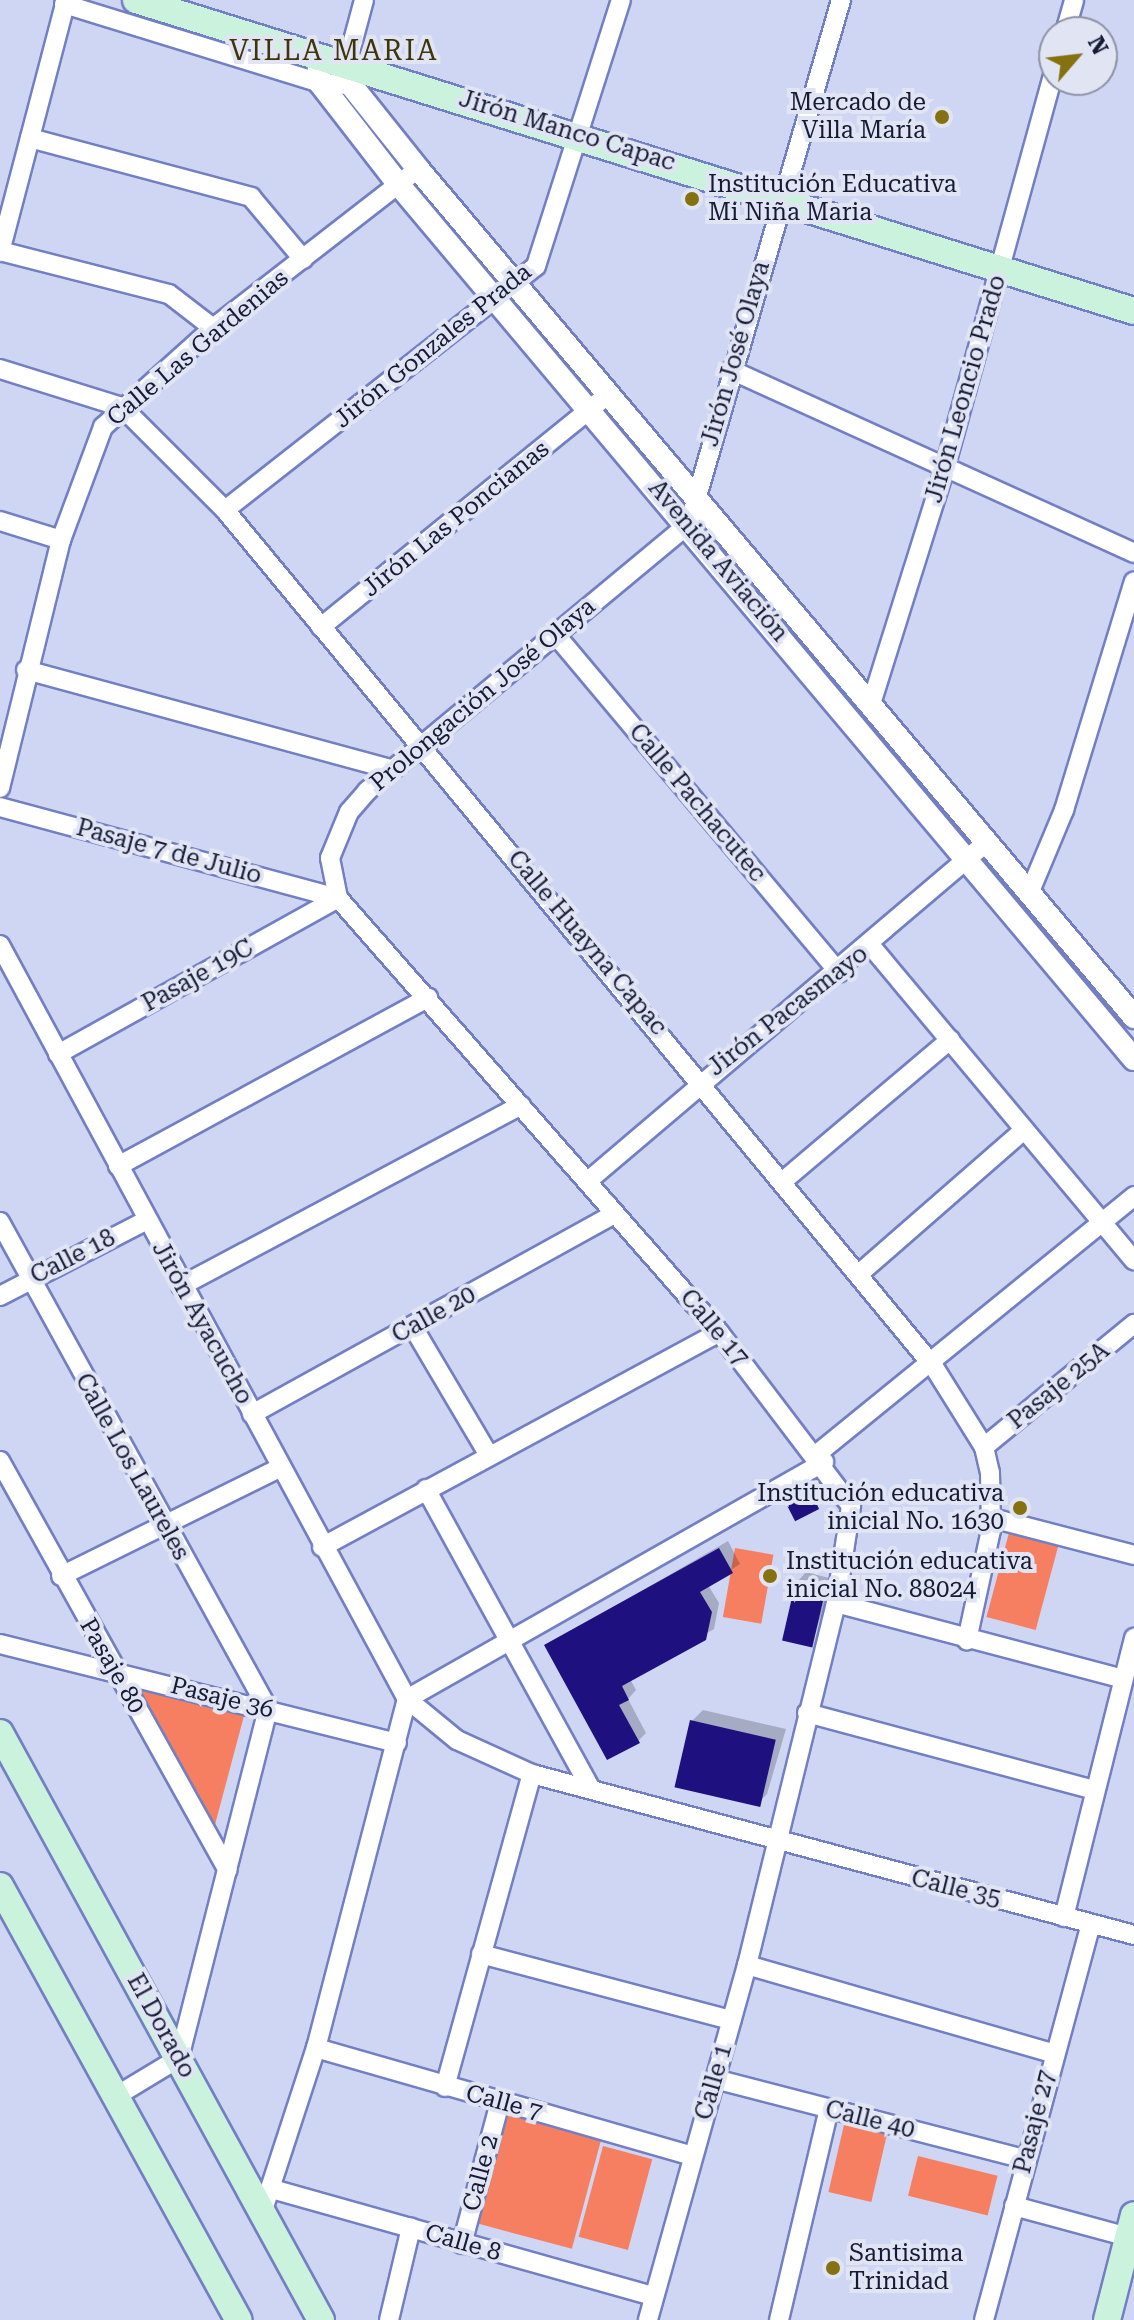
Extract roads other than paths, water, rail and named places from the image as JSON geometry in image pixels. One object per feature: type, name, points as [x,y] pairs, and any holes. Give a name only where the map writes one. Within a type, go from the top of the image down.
[{"type":"main road","name":"Jirón Manco Capac","points":[[136,0],[319,70],[349,74],[581,136],[779,196],[999,271],[1134,311]]},
{"type":"main road","name":"El Dorado","points":[[0,1733],[179,2058],[267,2201],[321,2320]]},
{"type":"main road","points":[[0,1886],[113,2098],[239,2320]]},
{"type":"main road","points":[[1107,2320],[1131,2226]]},
{"type":"street","points":[[349,74],[364,0]]},
{"type":"street","name":"Jirón Gonzales Prada","points":[[225,510],[536,266],[581,136],[621,0]]},
{"type":"street","name":"Jirón José Olaya","points":[[689,524],[779,196],[841,0]]},
{"type":"street","points":[[213,328],[169,294],[0,251],[65,2],[319,70]]},
{"type":"street","name":"Avenida Aviación","points":[[319,70],[399,185],[608,395],[987,842],[1031,889],[1134,1017]]},
{"type":"street","name":"Avenida Aviación","points":[[349,74],[591,410],[1134,1059]]},
{"type":"street","name":"Jirón Leoncio Prado","points":[[871,704],[944,471],[1047,96]]},
{"type":"street","points":[[30,138],[251,197],[303,259]]},
{"type":"street","name":"Calle Las Gardenias","points":[[0,788],[26,670],[61,540],[103,427],[213,328],[418,169]]},
{"type":"street","name":"Calle Huayna Capac","points":[[0,369],[122,407],[225,510],[700,1079],[930,1362],[984,1447],[992,1518],[967,1640]]},
{"type":"street","points":[[731,370],[944,471],[1134,553]]},
{"type":"street","name":"Jirón Las Poncianas","points":[[321,627],[608,395]]},
{"type":"street","points":[[0,521],[61,540]]},
{"type":"street","name":"Prolongación José Olaya","points":[[338,898],[330,858],[339,831],[390,769],[689,524]]},
{"type":"street","points":[[1031,889],[1064,810],[1134,581]]},
{"type":"street","name":"Calle Pachacutec","points":[[555,634],[839,973]]},
{"type":"street","points":[[26,670],[390,769]]},
{"type":"street","name":"Pasaje 7 de Julio","points":[[0,807],[338,898]]},
{"type":"street","name":"Jirón Pacasmayo","points":[[589,1180],[700,1079],[839,973],[987,842]]},
{"type":"street","name":"Calle 17","points":[[338,898],[589,1180],[719,1332],[842,1486],[853,1528],[777,1843]]},
{"type":"street","name":"Pasaje 19C","points":[[58,1054],[338,898]]},
{"type":"street","name":"Jirón Ayacucho","points":[[0,945],[181,1286],[407,1699]]},
{"type":"street","points":[[871,946],[1134,1261]]},
{"type":"street","points":[[118,1166],[428,998]]},
{"type":"street","points":[[783,1181],[950,1040]]},
{"type":"street","points":[[181,1286],[521,1105]]},
{"type":"street","points":[[860,1273],[1023,1131]]},
{"type":"street","points":[[267,2201],[316,2048],[407,1699],[821,1458],[930,1362],[1134,1196]]},
{"type":"street","name":"Calle 20","points":[[252,1414],[615,1214]]},
{"type":"street","name":"Calle 18","points":[[0,1296],[147,1220]]},
{"type":"street","name":"Calle Los Laureles","points":[[0,1222],[162,1523],[268,1709]]},
{"type":"street","name":"Pasaje 25A","points":[[984,1447],[1134,1324]]},
{"type":"street","points":[[413,1327],[488,1454]]},
{"type":"street","points":[[322,1547],[488,1454],[719,1332]]},
{"type":"street","name":"Pasaje 80","points":[[0,1461],[61,1576],[228,1870]]},
{"type":"street","points":[[61,1576],[162,1523],[282,1467]]},
{"type":"street","points":[[426,1489],[590,1787]]},
{"type":"street","points":[[992,1518],[1134,1555]]},
{"type":"street","points":[[836,1603],[1123,1679]]},
{"type":"street","points":[[1064,1917],[1134,1638]]},
{"type":"street","name":"Pasaje 36","points":[[0,1644],[397,1743]]},
{"type":"street","name":"Calle 35","points":[[407,1699],[457,1740],[532,1774],[590,1787],[777,1843],[1134,1935]]},
{"type":"street","points":[[113,2098],[179,2058],[268,1709]]},
{"type":"street","points":[[807,1713],[1094,1790]]},
{"type":"street","points":[[445,2087],[532,1774]]},
{"type":"street","name":"Calle 1","points":[[648,2320],[747,1965],[777,1843]]},
{"type":"street","name":"Pasaje 27","points":[[984,2320],[1052,2053],[1090,1926]]},
{"type":"street","points":[[481,1954],[731,2020]]},
{"type":"street","points":[[747,1965],[1052,2053]]},
{"type":"street","name":"Calle 7","points":[[316,2048],[692,2156]]},
{"type":"street","name":"Calle 40","points":[[715,2079],[1025,2159]]},
{"type":"street","name":"Calle 2","points":[[462,2244],[500,2102]]},
{"type":"street","points":[[779,2320],[829,2109]]},
{"type":"street","name":"Calle 8","points":[[267,2201],[411,2228],[653,2296]]},
{"type":"street","points":[[1014,2206],[1131,2226]]},
{"type":"street","points":[[389,2320],[411,2228]]},
{"type":"place","name":"Mercado de Villa María","points":[[942,117]]},
{"type":"place","name":"Institución Educativa Mi Niña Maria","points":[[692,199]]},
{"type":"place","name":"Institución educativa inicial No. 1630","points":[[1020,1508]]},
{"type":"place","name":"Institución educativa inicial No. 88024","points":[[770,1576]]},
{"type":"place","name":"Santisima Trinidad","points":[[833,2268]]},
{"type":"district","name":"VILLA MARIA","points":[[334,51]]}]
